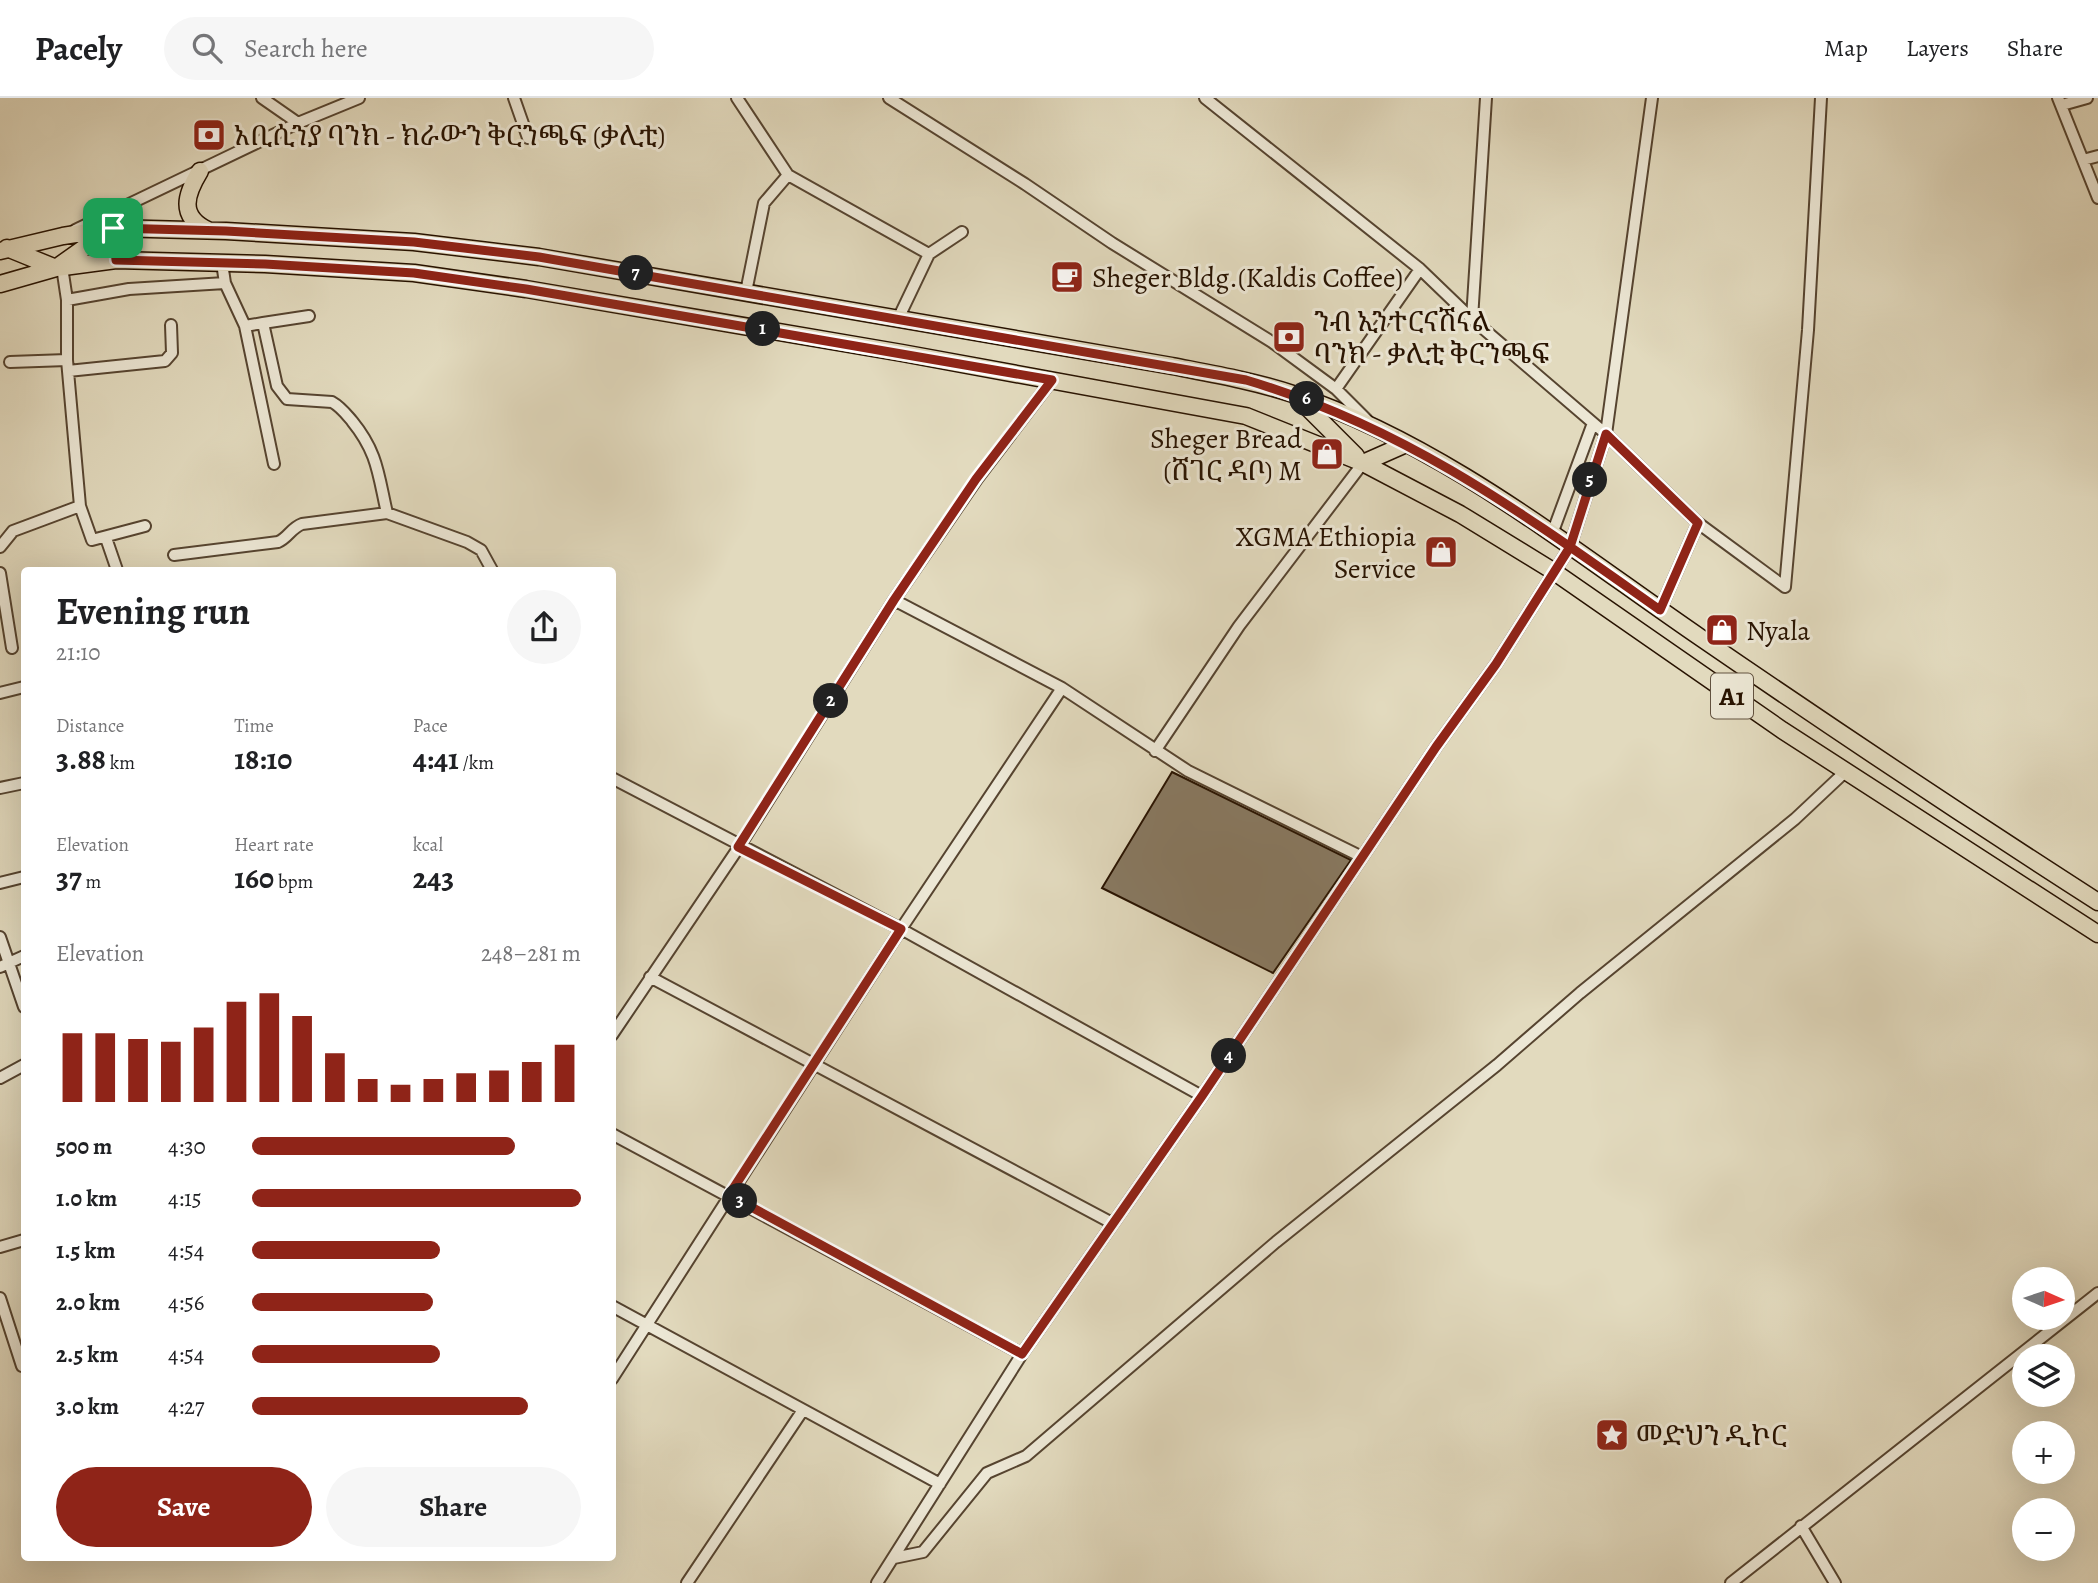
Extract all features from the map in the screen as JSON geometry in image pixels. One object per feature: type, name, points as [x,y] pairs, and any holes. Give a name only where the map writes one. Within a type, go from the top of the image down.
[{"type":"main road","points":[[200,171],[190,189],[187,207],[192,219],[211,231]]},
{"type":"main road","points":[[113,228],[116,260]]},
{"type":"main road","name":"A1","points":[[59,267],[113,228]]},
{"type":"main road","name":"A1","points":[[3,249],[113,228],[414,242],[539,257],[746,292],[1184,368],[1246,380],[1294,394],[1406,444],[1481,487],[1909,781],[2098,902]]},
{"type":"main road","name":"A1","points":[[3,249],[59,267]]},
{"type":"main road","name":"A1","points":[[0,284],[59,267],[116,260],[414,273],[526,289],[1246,415],[1363,463],[1460,514],[1553,571],[1845,772],[2098,934]]},
{"type":"main road","name":"A1","points":[[1294,394],[1363,463]]},
{"type":"main road","points":[[1363,463],[1406,444]]},
{"type":"street","points":[[262,98],[298,123]]},
{"type":"street","points":[[63,236],[298,123],[359,98]]},
{"type":"street","points":[[514,98],[528,138]]},
{"type":"street","points":[[737,98],[788,175],[929,254]]},
{"type":"street","points":[[889,98],[1112,243],[1272,342],[1336,389],[1377,430]]},
{"type":"street","points":[[1205,98],[1420,269],[1472,319],[1606,434],[1698,523],[1785,587],[1808,330],[1821,98]]},
{"type":"street","points":[[1472,319],[1486,98]]},
{"type":"street","points":[[877,1583],[1022,1354],[1202,1096],[1362,857],[1496,664],[1570,547],[1606,434],[1652,98]]},
{"type":"street","points":[[2087,98],[2060,102],[2098,198]]},
{"type":"street","points":[[2083,160],[2098,156]]},
{"type":"street","points":[[746,292],[764,203],[788,175]]},
{"type":"street","points":[[898,319],[929,254],[962,232]]},
{"type":"street","points":[[222,263],[225,283],[245,326],[274,464]]},
{"type":"street","points":[[59,267],[66,300],[67,366],[80,506],[88,536],[96,541],[145,526]]},
{"type":"street","points":[[1336,389],[1420,269]]},
{"type":"street","points":[[66,300],[129,289],[225,283]]},
{"type":"street","points":[[245,326],[309,316]]},
{"type":"street","points":[[263,323],[281,393],[295,401],[332,402],[339,406],[370,444],[387,513]]},
{"type":"street","points":[[10,362],[67,366],[165,361],[172,353],[171,325]]},
{"type":"street","points":[[616,1029],[738,847],[894,600],[976,479],[1052,380]]},
{"type":"street","points":[[1552,534],[1592,423]]},
{"type":"street","points":[[1156,751],[1239,626],[1363,463]]},
{"type":"street","points":[[0,547],[13,531],[80,506]]},
{"type":"street","points":[[174,555],[278,542],[285,539],[293,527],[302,524],[387,513],[467,542],[481,550],[490,567]]},
{"type":"street","points":[[1660,610],[1698,523]]},
{"type":"street","points":[[106,538],[116,567]]},
{"type":"street","points":[[0,573],[12,648]]},
{"type":"street","points":[[894,600],[1062,688],[1188,771],[1362,857]]},
{"type":"street","points":[[0,693],[21,688]]},
{"type":"street","points":[[616,1373],[901,929],[1062,688]]},
{"type":"street","points":[[894,1558],[923,1552],[987,1473],[1026,1456],[1276,1242],[1497,1065],[1580,993],[1795,819],[1845,772]]},
{"type":"street","points":[[616,780],[738,847],[901,929],[1202,1096]]},
{"type":"street","points":[[0,788],[21,784]]},
{"type":"street","points":[[0,883],[21,878]]},
{"type":"street","points":[[0,937],[4,965],[21,1001]]},
{"type":"street","points":[[4,965],[21,957]]},
{"type":"street","points":[[650,977],[1112,1223]]},
{"type":"street","points":[[0,1078],[21,1067]]},
{"type":"street","points":[[616,1136],[1022,1354]]},
{"type":"street","points":[[0,1247],[21,1241]]},
{"type":"street","points":[[1731,1583],[1801,1525],[2098,1293]]},
{"type":"street","points":[[0,1298],[21,1363]]},
{"type":"street","points":[[616,1308],[940,1484]]},
{"type":"street","points":[[687,1583],[803,1410]]},
{"type":"street","points":[[1801,1525],[1835,1583]]},
{"type":"building","points":[[1172,772],[1351,860],[1273,973],[1102,888]]},
{"type":"place","name":"አቢሲንያ ባንክ - ክራውን ቅርንጫፍ (ቃሊቲ)","points":[[209,135]]},
{"type":"place","name":"Sheger Bldg.(Kaldis Coffee)","points":[[1067,277]]},
{"type":"place","name":"ንብ ኢንተርናሽናል ባንክ - ቃሊቲ ቅርንጫፍ","points":[[1289,337]]},
{"type":"place","name":"Sheger Bread (ሸገር ዳቦ) M","points":[[1327,454]]},
{"type":"place","name":"XGMA Ethiopia Service","points":[[1441,552]]},
{"type":"place","name":"Nyala","points":[[1722,630]]},
{"type":"place","name":"መድህን ዲኮር","points":[[1612,1435]]},
{"type":"route","points":[[113,228],[116,260],[265,264],[414,273],[526,289],[1052,380],[976,479],[894,600],[738,847],[901,929],[729,1195],[1022,1354],[1202,1096],[1436,747],[1496,664],[1570,547],[1578,514],[1606,434],[1698,523],[1660,610],[1570,547],[1481,487],[1406,444],[1345,414],[1294,394],[1246,380],[539,257],[414,242],[226,231],[113,228]]}]
